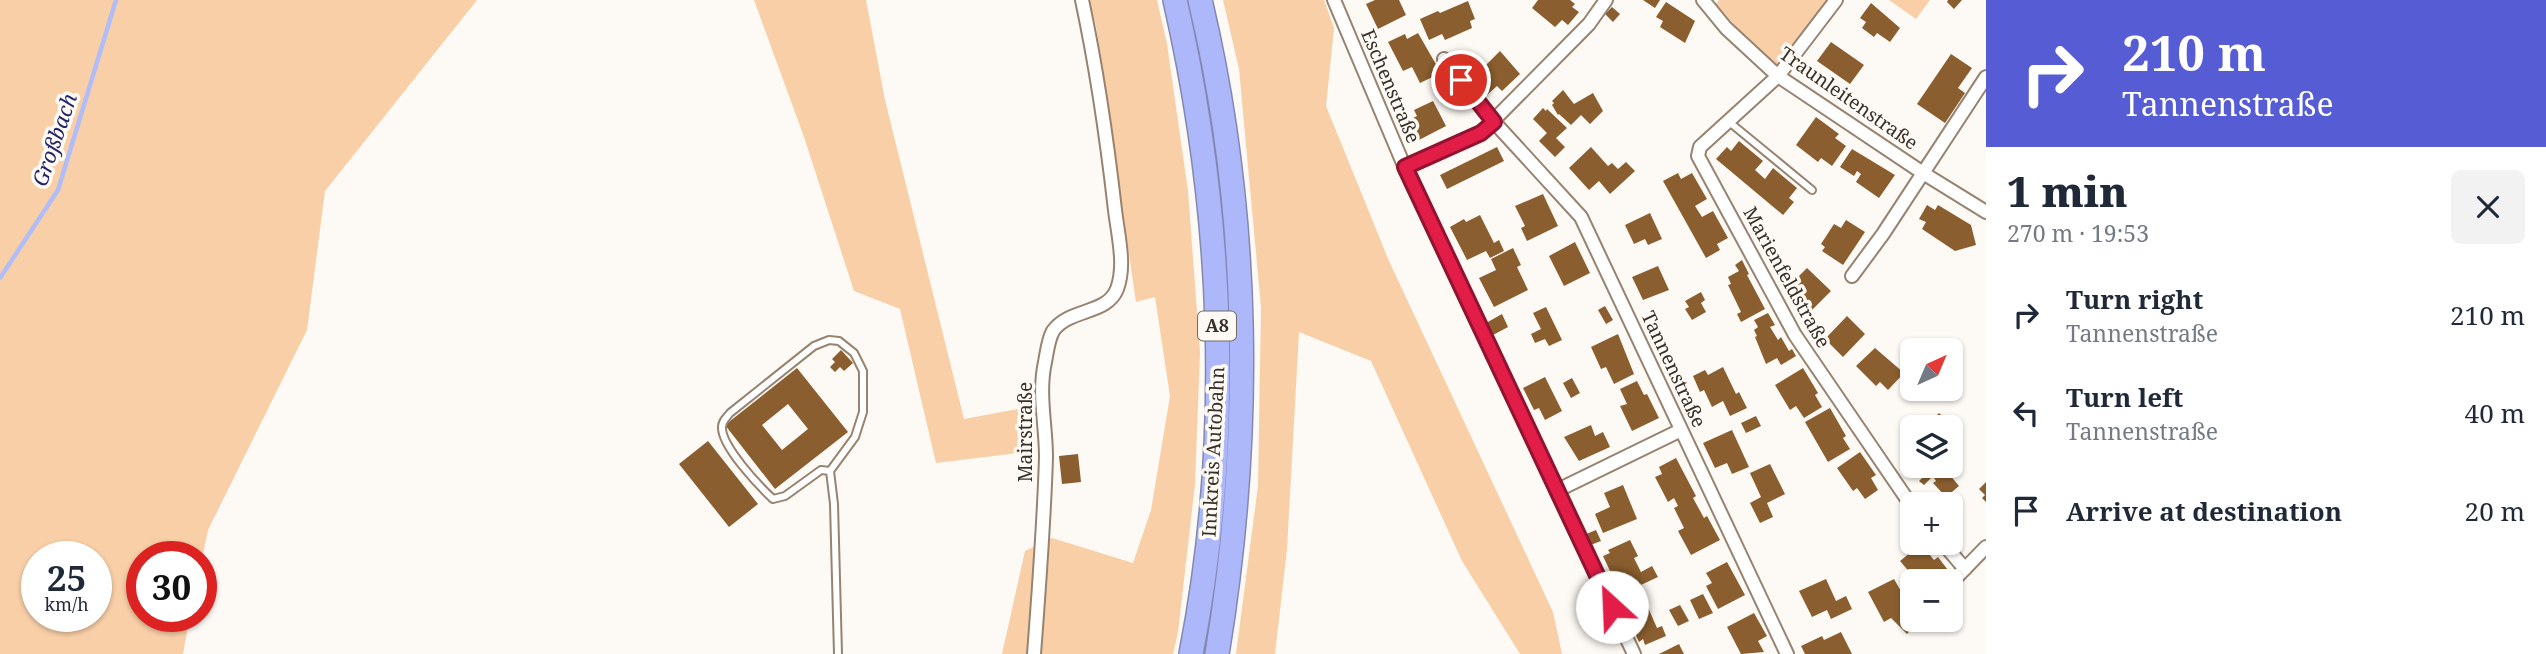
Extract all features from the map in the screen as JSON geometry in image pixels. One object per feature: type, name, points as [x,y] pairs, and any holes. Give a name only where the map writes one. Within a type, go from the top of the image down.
[{"type":"highway","name":"Innkreis Autobahn","points":[[1175,0],[1204,155],[1212,230],[1218,348],[1212,511],[1191,654]]},
{"type":"highway","name":"Innkreis Autobahn","points":[[1200,0],[1215,70],[1231,177],[1241,312],[1240,451],[1231,563],[1217,654]]},
{"type":"street","name":"Mairstraße","points":[[1034,654],[1046,453],[1042,402],[1044,365],[1051,334],[1071,315],[1108,303],[1116,292],[1121,272],[1110,164],[1094,55],[1082,0]]},
{"type":"street","name":"Eschenstraße","points":[[1334,0],[1405,167],[1634,654]]},
{"type":"street","points":[[1405,167],[1481,133],[1494,122],[1589,24],[1604,4],[1590,0]]},
{"type":"street","name":"Traunleitenstraße","points":[[1703,0],[1726,28],[1778,76],[1986,212]]},
{"type":"street","name":"Marienfeldstraße","points":[[1836,0],[1778,76],[1700,147],[1698,156],[1795,335],[1902,492]]},
{"type":"street","name":"Tannenstraße","points":[[1444,59],[1494,122],[1581,217],[1787,654]]},
{"type":"street","points":[[1852,276],[1883,234],[1986,77]]},
{"type":"street","points":[[1558,490],[1681,430]]},
{"type":"street","points":[[1953,555],[1965,569],[1986,547]]},
{"type":"lane","points":[[1728,121],[1812,190]]},
{"type":"lane","points":[[830,471],[821,470],[785,496],[773,499],[727,446],[722,429],[723,422],[730,413],[814,346],[829,340],[839,341],[854,353],[863,371],[863,412],[855,437],[830,471],[834,504],[838,654]]},
{"type":"shaded area","points":[[0,0],[477,0],[325,191],[307,330],[208,530],[206,541],[126,541],[126,632],[187,632],[183,654],[0,654]]},
{"type":"shaded area","points":[[754,0],[866,0],[885,100],[964,419],[1034,406],[1035,451],[936,463],[900,309],[854,291],[804,137]]},
{"type":"shaded area","points":[[1089,0],[1157,0],[1167,44],[1188,191],[1200,352],[1195,484],[1178,632],[1173,654],[1002,654],[1025,551],[1052,538],[1133,563],[1151,510],[1170,396],[1155,297],[1136,302],[1096,26]]},
{"type":"shaded area","points":[[1223,0],[1324,0],[1334,28],[1326,106],[1389,261],[1553,612],[1562,654],[1520,654],[1462,561],[1371,361],[1299,332],[1287,549],[1275,654],[1236,654],[1258,486],[1261,307],[1239,69]]},
{"type":"shaded area","points":[[1719,0],[1837,0],[1781,69],[1745,37],[1716,4]]},
{"type":"shaded area","points":[[1889,0],[1930,0],[1916,19]]},
{"type":"building","points":[[1375,0],[1399,0],[1406,15],[1378,29],[1366,4]]},
{"type":"building","points":[[1538,0],[1570,0],[1575,4],[1572,7],[1579,12],[1568,25],[1562,20],[1555,27],[1532,8]]},
{"type":"building","points":[[1643,0],[1660,0],[1655,8]]},
{"type":"building","points":[[1948,0],[1962,0],[1954,9]]},
{"type":"building","points":[[1468,1],[1475,19],[1470,21],[1472,28],[1445,40],[1442,34],[1429,40],[1420,19]]},
{"type":"building","points":[[1666,2],[1695,21],[1685,43],[1660,27],[1663,21],[1656,17]]},
{"type":"building","points":[[1871,3],[1900,28],[1890,42],[1877,33],[1874,37],[1862,28],[1866,22],[1860,18]]},
{"type":"building","points":[[1612,7],[1620,14],[1613,22],[1605,14]]},
{"type":"building","points":[[1418,33],[1441,73],[1420,83],[1412,67],[1403,71],[1388,42],[1405,34],[1407,39]]},
{"type":"building","points":[[1831,42],[1864,65],[1850,84],[1817,61]]},
{"type":"building","points":[[1500,51],[1520,74],[1502,91],[1497,86],[1487,95],[1472,79]]},
{"type":"building","points":[[1951,54],[1972,68],[1958,88],[1965,93],[1945,123],[1917,104]]},
{"type":"building","points":[[1563,90],[1574,104],[1593,93],[1603,111],[1590,124],[1581,115],[1571,125],[1558,115],[1552,105],[1552,101]]},
{"type":"building","points":[[1433,101],[1446,126],[1417,141],[1407,121],[1417,116],[1414,110]]},
{"type":"building","points":[[1543,108],[1567,128],[1556,138],[1565,147],[1555,157],[1539,141],[1547,133],[1533,119]]},
{"type":"building","points":[[1816,117],[1839,134],[1835,138],[1846,146],[1832,166],[1821,158],[1818,162],[1796,145]]},
{"type":"building","points":[[1739,141],[1763,161],[1755,170],[1765,179],[1773,168],[1797,188],[1789,198],[1794,202],[1783,215],[1716,159],[1727,147],[1731,151]]},
{"type":"building","points":[[1497,147],[1504,161],[1447,189],[1440,175]]},
{"type":"building","points":[[1591,147],[1608,166],[1612,163],[1618,169],[1626,162],[1635,171],[1610,194],[1599,181],[1589,190],[1569,168]]},
{"type":"building","points":[[1852,149],[1895,175],[1879,198],[1856,182],[1861,174],[1857,171],[1854,176],[1840,167]]},
{"type":"building","points":[[1678,173],[1681,179],[1692,173],[1707,199],[1695,206],[1702,217],[1713,211],[1728,238],[1717,244],[1720,250],[1706,258],[1663,181]]},
{"type":"building","points":[[1543,194],[1558,226],[1527,241],[1521,228],[1525,226],[1515,206]]},
{"type":"building","points":[[1927,205],[1935,210],[1938,205],[1971,225],[1976,245],[1955,251],[1922,229],[1926,222],[1919,219]]},
{"type":"building","points":[[1650,213],[1662,239],[1648,245],[1645,239],[1634,244],[1625,225]]},
{"type":"building","points":[[1480,215],[1494,243],[1499,240],[1504,251],[1490,258],[1486,251],[1467,260],[1450,227],[1464,219],[1466,222]]},
{"type":"building","points":[[1846,220],[1865,232],[1843,265],[1822,251],[1825,247],[1821,244],[1834,224],[1841,228]]},
{"type":"building","points":[[1575,242],[1590,273],[1564,286],[1549,256]]},
{"type":"building","points":[[1513,248],[1521,265],[1517,267],[1528,290],[1494,307],[1479,278],[1496,270],[1491,259]]},
{"type":"building","points":[[1742,260],[1765,309],[1741,322],[1737,314],[1741,312],[1728,285],[1731,284],[1728,277],[1739,271],[1735,265]]},
{"type":"building","points":[[1658,266],[1669,290],[1643,300],[1632,277]]},
{"type":"building","points":[[1807,268],[1831,291],[1812,310],[1796,295],[1798,293],[1790,285]]},
{"type":"building","points":[[1701,292],[1705,300],[1701,303],[1706,312],[1692,320],[1685,309],[1689,307],[1685,301]]},
{"type":"building","points":[[1605,306],[1613,320],[1606,324],[1598,310]]},
{"type":"building","points":[[1546,307],[1562,340],[1549,346],[1545,339],[1535,343],[1531,334],[1541,329],[1533,313]]},
{"type":"building","points":[[1768,313],[1775,325],[1770,327],[1778,340],[1781,337],[1789,351],[1792,349],[1796,356],[1781,365],[1777,358],[1766,364],[1755,337],[1757,336],[1754,330],[1758,327],[1754,320]]},
{"type":"building","points":[[1502,314],[1508,327],[1493,335],[1486,323]]},
{"type":"building","points":[[1847,316],[1865,334],[1843,357],[1825,339]]},
{"type":"building","points":[[1618,334],[1634,374],[1614,384],[1606,367],[1601,369],[1591,347]]},
{"type":"building","points":[[1875,348],[1900,370],[1900,377],[1888,390],[1880,382],[1876,386],[1856,366]]},
{"type":"building","points":[[841,350],[853,363],[844,371],[840,367],[835,372],[830,367],[835,362],[832,359]]},
{"type":"building","points":[[1723,367],[1736,394],[1739,392],[1747,408],[1730,416],[1723,401],[1712,407],[1704,390],[1700,392],[1693,376],[1705,370],[1708,375]]},
{"type":"building","points":[[797,368],[848,432],[775,489],[725,425]],"holes":[[[788,404],[808,429],[782,450],[762,425]]]},
{"type":"building","points":[[1803,368],[1818,393],[1815,395],[1822,407],[1804,418],[1796,406],[1790,410],[1775,385]]},
{"type":"building","points":[[1545,377],[1562,411],[1545,420],[1539,408],[1534,410],[1523,388]]},
{"type":"building","points":[[1572,378],[1580,393],[1571,398],[1563,383]]},
{"type":"building","points":[[1637,381],[1659,418],[1632,431],[1620,406],[1627,404],[1620,389]]},
{"type":"building","points":[[1830,408],[1846,436],[1843,438],[1850,449],[1828,462],[1805,422]]},
{"type":"building","points":[[1756,416],[1761,426],[1746,433],[1741,423]]},
{"type":"building","points":[[1591,425],[1595,436],[1603,432],[1610,447],[1579,461],[1564,437]]},
{"type":"building","points":[[1732,430],[1749,467],[1732,474],[1727,463],[1715,468],[1703,443]]},
{"type":"building","points":[[708,441],[758,504],[729,527],[679,464]]},
{"type":"building","points":[[1860,452],[1876,475],[1871,478],[1878,490],[1865,499],[1857,488],[1853,491],[1837,468]]},
{"type":"building","points":[[1078,454],[1081,482],[1062,484],[1059,456]]},
{"type":"building","points":[[1676,458],[1696,496],[1693,498],[1720,540],[1691,555],[1678,531],[1684,528],[1674,508],[1678,506],[1674,498],[1668,502],[1655,477],[1662,474],[1659,467]]},
{"type":"building","points":[[1770,464],[1785,494],[1767,503],[1773,517],[1760,523],[1750,503],[1761,497],[1750,473]]},
{"type":"building","points":[[1922,478],[1931,478],[1924,485],[1919,481]]},
{"type":"building","points":[[1934,478],[1952,478],[1959,486],[1952,492],[1941,492],[1933,483],[1936,481]]},
{"type":"building","points":[[1986,482],[1986,502],[1982,498],[1985,495],[1979,489]]},
{"type":"building","points":[[1623,485],[1637,519],[1603,533],[1595,514],[1610,507],[1604,493]]},
{"type":"building","points":[[1596,530],[1601,541],[1588,546],[1584,535]]},
{"type":"building","points":[[1630,540],[1638,556],[1634,558],[1641,572],[1652,566],[1658,577],[1628,591],[1624,583],[1617,586],[1603,556],[1610,553],[1608,550]]},
{"type":"building","points":[[1907,555],[1930,555],[1934,560],[1938,557],[1947,569],[1907,569],[1900,561]]},
{"type":"building","points":[[1727,562],[1745,595],[1718,609],[1706,586],[1712,583],[1706,573]]},
{"type":"building","points":[[1826,579],[1836,601],[1846,596],[1852,609],[1831,619],[1827,610],[1812,617],[1799,591]]},
{"type":"building","points":[[1894,579],[1900,589],[1900,627],[1891,618],[1884,622],[1868,592]]},
{"type":"building","points":[[1703,594],[1713,613],[1699,619],[1690,600]]},
{"type":"building","points":[[1647,605],[1657,628],[1662,626],[1666,636],[1645,645],[1643,639],[1639,642],[1626,614]]},
{"type":"building","points":[[1680,605],[1689,621],[1678,626],[1669,610]]},
{"type":"building","points":[[1754,613],[1767,636],[1758,641],[1764,652],[1741,654],[1727,627]]},
{"type":"building","points":[[1841,632],[1852,654],[1805,654],[1801,646],[1822,636],[1824,640]]},
{"type":"building","points":[[1679,644],[1684,654],[1659,654]]},
{"type":"waterway","name":"Großbach","points":[[0,278],[58,190],[116,0]]},
{"type":"route","points":[[1461,80],[1494,122],[1481,133],[1405,167],[1612,607]]}]
